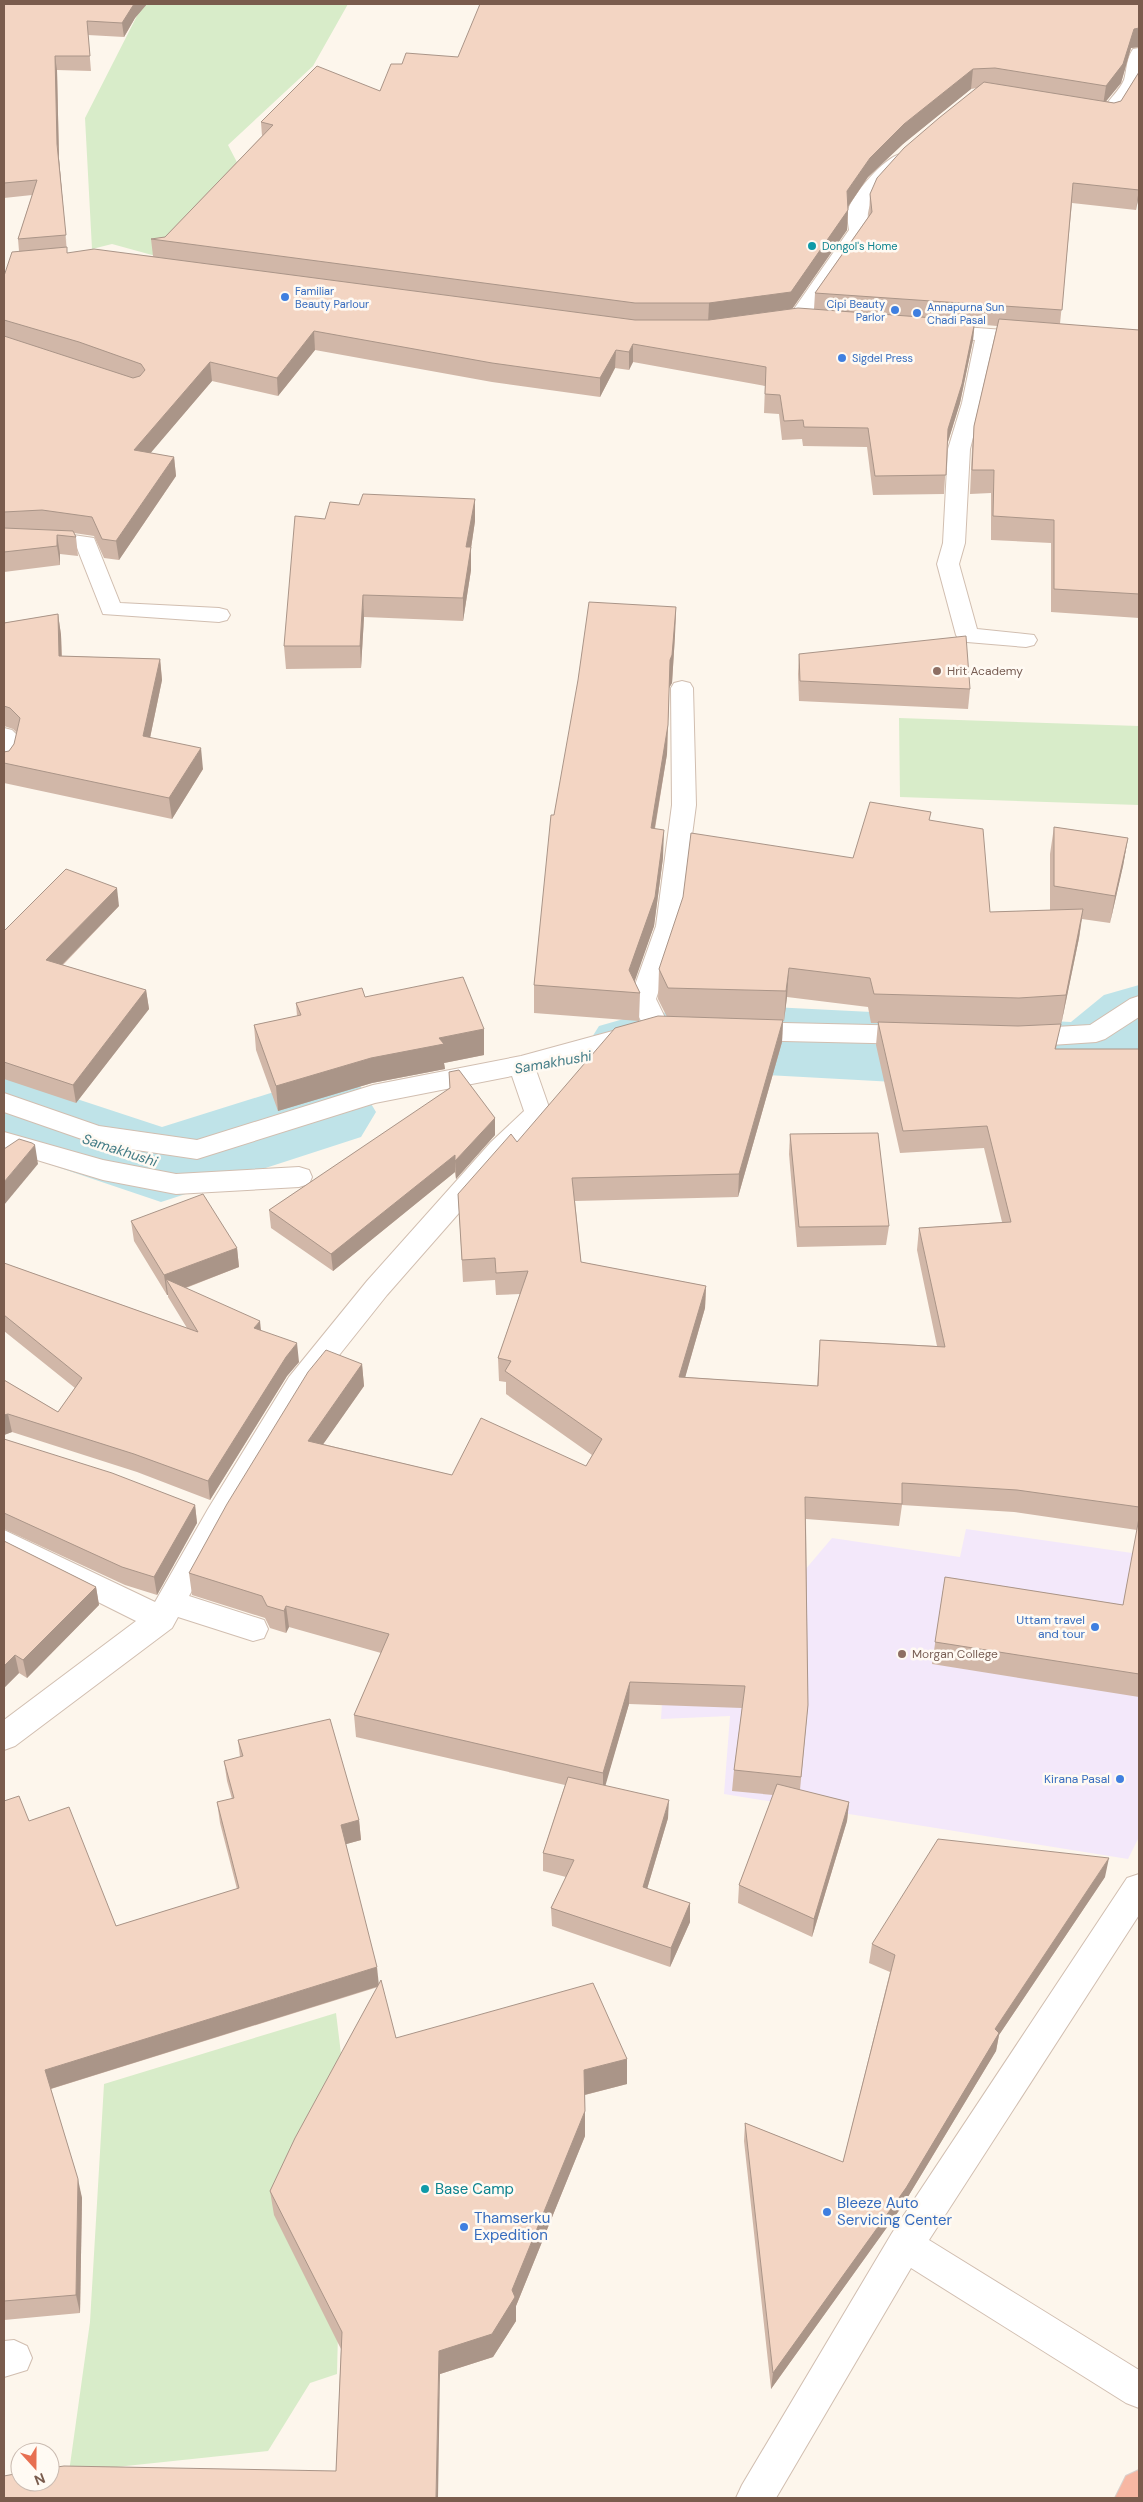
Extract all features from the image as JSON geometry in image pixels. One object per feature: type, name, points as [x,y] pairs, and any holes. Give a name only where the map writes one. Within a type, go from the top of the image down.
[{"type":"highway","points":[[1134,2498],[1139,2489]]},
{"type":"street","points":[[1074,108],[1112,114],[1113,108],[1133,80],[1133,71],[1139,53]]},
{"type":"street","points":[[798,320],[859,230],[856,213],[868,193],[883,174],[912,149]]},
{"type":"street","points":[[920,329],[1053,339]]},
{"type":"street","points":[[986,335],[972,403],[959,449],[954,543],[948,564],[967,635],[1026,640]]},
{"type":"street","points":[[4,539],[45,538],[86,543],[111,609],[219,615]]},
{"type":"street","points":[[4,1102],[96,1135],[197,1150],[373,1094],[521,1065],[667,1028],[643,1000],[668,926],[684,805],[686,770],[682,688]]},
{"type":"street","points":[[4,735],[9,739],[4,765]]},
{"type":"street","points":[[995,1038],[1096,1033],[1139,1005]]},
{"type":"street","points":[[726,1030],[935,1036]]},
{"type":"street","points":[[4,1738],[166,1610],[218,1517],[299,1385],[377,1288],[500,1149],[538,1113],[521,1065]]},
{"type":"street","points":[[4,1141],[103,1170],[176,1184],[299,1177]]},
{"type":"street","points":[[190,1506],[218,1517]]},
{"type":"street","points":[[4,1542],[166,1610],[253,1629]]},
{"type":"street","points":[[755,2498],[905,2246],[1139,1888]]},
{"type":"street","points":[[905,2246],[1139,2390]]},
{"type":"shaded area","name":"Morgan College","points":[[966,1529],[1139,1554],[1139,1837],[1128,1859],[724,1794],[730,1716],[661,1719],[669,1590],[787,1591],[832,1538],[960,1557]]},
{"type":"green space","points":[[143,4],[348,4],[313,66],[228,145],[266,218],[214,272],[112,244],[92,249],[85,118]]},
{"type":"green space","points":[[899,718],[1139,726],[1139,805],[900,797]]},
{"type":"green space","points":[[336,2013],[344,2078],[337,2374],[310,2383],[268,2451],[69,2472],[90,2322],[104,2084]]},
{"type":"building","points":[[4,4],[134,4],[122,23],[87,21],[90,56],[55,56],[57,144],[66,235],[18,239],[37,180],[4,183]]},
{"type":"building","points":[[480,4],[1139,4],[1139,28],[1134,29],[1123,64],[1106,86],[995,68],[973,69],[904,124],[870,158],[847,191],[848,210],[791,292],[709,303],[635,303],[151,239],[165,237],[273,125],[261,122],[317,66],[380,91],[391,64],[402,64],[406,53],[458,57]]},
{"type":"building","points":[[1139,72],[1139,190],[1073,183],[1062,310],[815,293],[872,212],[870,194],[877,178],[904,148],[984,82],[1114,103],[1121,101]]},
{"type":"building","points":[[67,247],[67,253],[94,249],[635,320],[709,320],[798,308],[975,321],[962,384],[948,429],[946,475],[875,476],[868,428],[804,427],[803,420],[784,421],[780,395],[765,394],[766,367],[633,344],[629,352],[616,350],[600,378],[492,363],[314,331],[277,378],[210,362],[134,450],[174,457],[116,541],[102,539],[92,517],[42,510],[4,512],[4,336],[133,378],[140,376],[145,370],[141,364],[79,342],[4,320],[4,276],[12,252]]},
{"type":"building","points":[[999,319],[1139,330],[1139,594],[1054,589],[1054,520],[993,516],[994,470],[972,470],[974,426]]},
{"type":"building","points":[[363,494],[475,499],[466,547],[471,547],[463,598],[363,595],[360,646],[284,646],[295,516],[325,519],[330,502],[359,505]]},
{"type":"building","points":[[4,528],[73,531],[76,537],[57,535],[57,546],[4,552]]},
{"type":"building","points":[[589,602],[676,607],[670,660],[668,725],[651,828],[664,830],[655,897],[629,970],[640,993],[534,985],[551,815],[554,815],[578,680]]},
{"type":"building","points":[[58,614],[59,656],[160,659],[143,736],[201,748],[169,798],[4,763],[4,752],[9,751],[14,744],[20,718],[10,708],[4,706],[4,623]]},
{"type":"building","points":[[966,636],[970,689],[800,681],[799,654]]},
{"type":"building","points":[[870,802],[931,812],[929,820],[983,829],[990,912],[1083,909],[1066,995],[1019,998],[874,994],[870,978],[789,968],[786,991],[668,988],[659,969],[683,897],[691,833],[853,858]]},
{"type":"building","points":[[1054,827],[1128,838],[1115,896],[1054,886]]},
{"type":"building","points":[[66,869],[117,888],[46,960],[146,990],[73,1085],[4,1062],[4,931]]},
{"type":"building","points":[[463,977],[484,1029],[439,1038],[444,1044],[371,1058],[276,1086],[254,1025],[301,1015],[296,1003],[362,988],[365,997]]},
{"type":"building","points":[[658,1016],[783,1020],[739,1174],[572,1178],[581,1262],[706,1286],[679,1377],[818,1386],[820,1340],[945,1347],[919,1228],[1011,1222],[987,1126],[903,1131],[878,1022],[1018,1026],[1061,1024],[1055,1049],[1139,1049],[1139,1507],[1017,1490],[902,1483],[902,1504],[805,1497],[808,1705],[801,1777],[734,1770],[745,1686],[630,1682],[603,1773],[354,1715],[389,1634],[286,1606],[284,1611],[267,1606],[262,1596],[189,1573],[227,1504],[308,1372],[326,1350],[362,1364],[308,1441],[452,1475],[481,1418],[586,1466],[602,1439],[505,1371],[511,1361],[498,1358],[528,1271],[496,1273],[495,1258],[462,1260],[458,1194],[511,1134],[517,1142],[615,1028]]},
{"type":"building","points":[[459,1070],[495,1118],[455,1161],[455,1155],[331,1254],[269,1210],[450,1088],[449,1072]]},
{"type":"building","points":[[878,1133],[889,1226],[799,1227],[790,1134]]},
{"type":"building","points":[[19,1139],[35,1145],[4,1182],[4,1149]]},
{"type":"building","points":[[203,1194],[237,1248],[164,1275],[131,1221]]},
{"type":"building","points":[[4,1263],[198,1332],[166,1279],[260,1321],[254,1328],[297,1343],[286,1357],[208,1481],[134,1454],[8,1414],[4,1415],[4,1380],[58,1412],[82,1378],[4,1315]]},
{"type":"building","points":[[4,1439],[112,1473],[195,1505],[154,1577],[122,1567],[4,1513]]},
{"type":"building","points":[[1139,1518],[1139,1674],[935,1642],[945,1577],[1123,1605]]},
{"type":"building","points":[[4,1541],[96,1587],[23,1660],[15,1655],[4,1666]]},
{"type":"building","points":[[330,1719],[359,1820],[341,1825],[377,1967],[45,2070],[78,2179],[76,2295],[4,2301],[4,1801],[19,1796],[29,1821],[69,1807],[116,1926],[239,1888],[217,1802],[234,1798],[224,1761],[243,1756],[238,1740]]},
{"type":"building","points":[[568,1777],[669,1800],[643,1887],[690,1903],[671,1948],[551,1908],[574,1860],[543,1853]]},
{"type":"building","points":[[777,1784],[849,1802],[814,1919],[739,1885]]},
{"type":"building","points":[[938,1839],[1109,1858],[995,2029],[999,2033],[906,2188],[773,2373],[745,2123],[843,2162],[895,1955],[872,1944]]},
{"type":"building","name":"Base Camp","points":[[381,1980],[396,2038],[593,1983],[627,2059],[584,2070],[585,2111],[512,2290],[515,2297],[492,2334],[439,2351],[436,2498],[4,2498],[4,2476],[10,2475],[10,2492],[60,2492],[60,2467],[64,2466],[336,2471],[342,2332],[270,2191],[295,2138]]},
{"type":"waterway","name":"Samakhushi","points":[[634,1050],[732,1039],[1093,1058],[1139,1019]]},
{"type":"waterway","name":"Samakhushi","points":[[4,1111],[161,1165],[325,1112]]},
{"type":"place","name":"Dongol's Home","points":[[812,246]]},
{"type":"place","name":"Familiar Beauty Parlour","points":[[285,297]]},
{"type":"place","name":"Cipi Beauty Parlor","points":[[895,310]]},
{"type":"place","name":"Annapurna Sun Chadi Pasal","points":[[917,313]]},
{"type":"place","name":"Sigdel Press","points":[[842,358]]},
{"type":"place","name":"Hrit Academy","points":[[937,671]]},
{"type":"place","name":"Uttam travel and tour","points":[[1095,1627]]},
{"type":"place","name":"Morgan College","points":[[902,1654]]},
{"type":"place","name":"Kirana Pasal","points":[[1120,1779]]},
{"type":"place","name":"Base Camp","points":[[425,2189]]},
{"type":"place","name":"Bleeze Auto Servicing Center","points":[[827,2212]]},
{"type":"place","name":"Thamserku Expedition","points":[[464,2227]]}]
